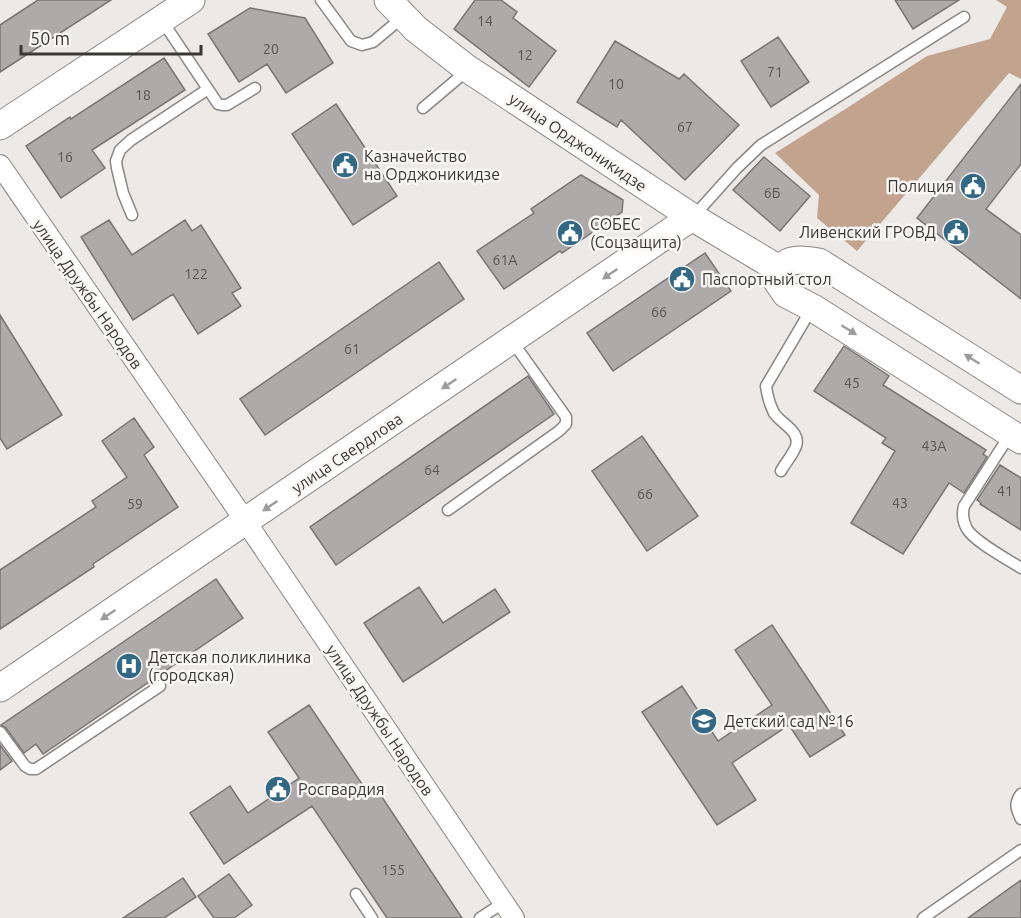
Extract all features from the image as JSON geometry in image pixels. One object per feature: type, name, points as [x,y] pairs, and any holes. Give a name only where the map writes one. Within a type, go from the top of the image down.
[{"type":"main road","points":[[0,126],[191,0]]},
{"type":"main road","name":"улица Орджоникидзе","points":[[396,9],[431,41],[469,69],[692,217],[779,269]]},
{"type":"main road","name":"улица Свердлова","points":[[0,688],[692,217]]},
{"type":"main road","points":[[1016,436],[813,308],[786,294],[777,281],[779,269],[801,259],[819,262],[1021,390]]},
{"type":"street","name":"улица Дружбы Народов","points":[[0,165],[509,910]]},
{"type":"lane","points":[[321,0],[351,41],[365,45],[373,42],[396,9]]},
{"type":"lane","points":[[692,217],[761,145],[964,17]]},
{"type":"lane","points":[[161,19],[218,104],[234,102],[255,88]]},
{"type":"lane","points":[[423,108],[469,69]]},
{"type":"lane","points":[[132,215],[123,193],[117,168],[116,161],[120,150],[131,140],[208,89]]},
{"type":"lane","points":[[781,471],[796,446],[796,438],[775,414],[766,386],[813,308]]},
{"type":"lane","points":[[448,510],[566,424],[566,417],[512,341]]},
{"type":"lane","points":[[1016,436],[964,506],[963,517],[966,528],[974,537],[1021,568]]},
{"type":"lane","points":[[0,732],[26,766],[36,769],[160,686]]},
{"type":"lane","points":[[1021,794],[1016,806],[1021,819]]},
{"type":"lane","points":[[923,918],[1021,850]]},
{"type":"lane","points":[[356,894],[372,918]]},
{"type":"lane","points":[[480,918],[509,910]]},
{"type":"shaded area","points":[[996,0],[1021,0],[1021,79],[1009,73],[857,251],[817,218],[819,195],[775,153],[927,56],[990,39],[1007,7]]},
{"type":"building","points":[[38,0],[111,0],[0,72],[0,25]]},
{"type":"building","points":[[475,0],[501,0],[517,12],[513,18],[556,51],[529,87],[454,29]]},
{"type":"building","points":[[895,0],[959,0],[913,29]]},
{"type":"building","points":[[250,8],[305,18],[333,63],[286,93],[267,64],[239,82],[208,34]]},
{"type":"building","points":[[778,37],[809,82],[771,107],[741,61]]},
{"type":"building","points":[[615,41],[679,79],[684,74],[739,125],[685,180],[621,120],[617,127],[577,102]]},
{"type":"building","points":[[164,58],[185,90],[92,150],[105,168],[61,198],[26,146]]},
{"type":"building","name":"Полиция","points":[[1021,84],[1021,164],[986,209],[1021,235],[1021,299],[917,218]]},
{"type":"building","name":"Казначейство на Орджоникидзе","points":[[336,104],[397,196],[353,225],[292,134]]},
{"type":"building","points":[[764,157],[810,196],[780,231],[733,190]]},
{"type":"building","points":[[581,175],[623,200],[622,212],[504,289],[477,251],[534,213],[531,209]]},
{"type":"building","points":[[109,220],[132,255],[185,220],[192,231],[201,225],[241,288],[232,293],[241,306],[198,334],[173,294],[133,320],[81,237]]},
{"type":"building","points":[[705,253],[731,291],[613,371],[587,333]]},
{"type":"building","points":[[439,262],[464,299],[265,435],[240,399]]},
{"type":"building","points":[[0,315],[62,415],[7,449],[0,438]]},
{"type":"building","points":[[844,346],[889,376],[883,385],[986,450],[983,454],[987,457],[964,493],[949,483],[903,554],[851,523],[895,451],[882,443],[886,438],[814,391]]},
{"type":"building","points":[[528,376],[554,414],[336,565],[310,527]]},
{"type":"building","points":[[134,418],[154,447],[144,455],[178,507],[93,564],[94,567],[0,629],[0,570],[96,507],[92,501],[127,477],[102,441]]},
{"type":"building","points":[[642,436],[698,516],[647,551],[592,471]]},
{"type":"building","points":[[1000,465],[1021,478],[1021,530],[977,500]]},
{"type":"building","points":[[216,579],[243,618],[43,754],[36,744],[24,753],[6,728],[1,725]]},
{"type":"building","points":[[419,587],[443,623],[495,589],[510,612],[403,682],[364,623]]},
{"type":"building","points":[[772,625],[845,735],[810,757],[789,725],[732,763],[756,800],[717,825],[642,712],[682,686],[718,741],[772,705],[735,650]]},
{"type":"building","points":[[309,705],[370,796],[378,791],[462,918],[387,918],[312,806],[224,864],[190,813],[230,786],[248,813],[299,778],[268,732]]},
{"type":"building","points":[[0,745],[12,761],[0,770]]},
{"type":"building","points":[[229,874],[252,905],[234,918],[214,918],[198,896]]},
{"type":"building","points":[[183,878],[196,897],[164,918],[123,918]]},
{"type":"building","points":[[1021,880],[1021,918],[968,918]]},
{"type":"place","name":"Казначейство на Орджоникидзе","points":[[345,165]]},
{"type":"place","name":"Полиция","points":[[973,186]]},
{"type":"place","name":"Ливенский ГРОВД","points":[[956,232]]},
{"type":"place","name":"СОБЕС (Соцзащита)","points":[[570,233]]},
{"type":"place","name":"Паспортный стол","points":[[682,279]]},
{"type":"place","name":"Детская поликлиника (городская)","points":[[129,666]]},
{"type":"place","name":"Детский сад №16","points":[[704,721]]},
{"type":"place","name":"Росгвардия","points":[[278,789]]}]
